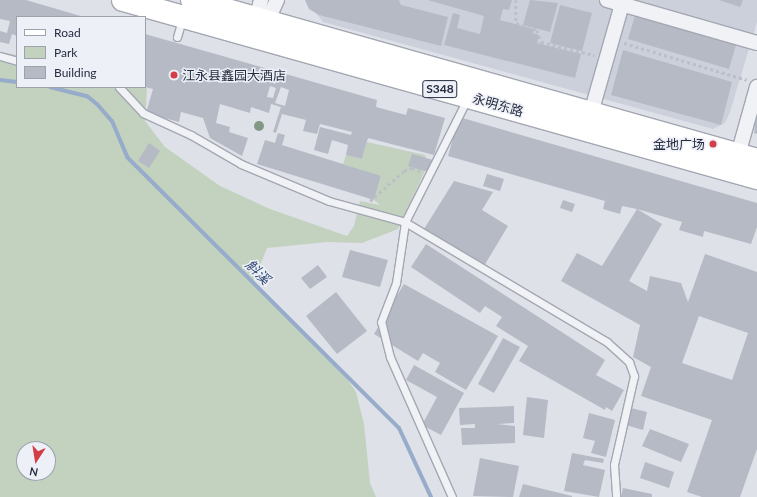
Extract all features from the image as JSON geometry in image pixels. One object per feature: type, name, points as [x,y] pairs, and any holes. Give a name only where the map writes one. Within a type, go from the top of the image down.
[{"type":"main road","name":"永明东路","points":[[123,0],[184,18],[260,19],[591,113],[742,162],[757,178]]},
{"type":"main road","name":"永明东路","points":[[260,19],[468,97],[742,162]]},
{"type":"street","points":[[260,19],[277,0]]},
{"type":"street","points":[[607,0],[757,43]]},
{"type":"street","points":[[591,113],[622,4]]},
{"type":"street","points":[[742,162],[754,91]]},
{"type":"lane","points":[[0,56],[16,61]]},
{"type":"lane","points":[[120,88],[143,113],[191,135],[248,167],[354,208],[405,222],[607,342],[629,362],[634,376],[614,466],[616,497]]},
{"type":"lane","points":[[452,497],[383,339],[381,322],[396,283],[405,222],[468,97]]},
{"type":"path","points":[[516,0],[516,23],[537,30],[541,42],[606,58]]},
{"type":"path","points":[[612,39],[754,91]]},
{"type":"path","points":[[354,208],[378,197],[404,171],[412,168],[430,174]]},
{"type":"shaded area","points":[[306,0],[757,0],[757,22],[730,112],[725,123],[713,129],[323,22]]},
{"type":"green space","points":[[0,52],[16,55],[16,88],[147,88],[145,121],[165,147],[220,186],[270,209],[347,236],[354,226],[360,201],[380,205],[374,200],[381,177],[343,164],[346,155],[362,159],[367,142],[425,155],[428,164],[398,229],[362,243],[327,242],[267,248],[253,283],[342,371],[356,392],[364,424],[370,483],[376,497],[0,497]]},
{"type":"building","points":[[0,0],[26,0],[81,16],[16,16],[16,36],[12,34],[9,44],[0,42],[0,31],[7,33],[10,21],[0,19]]},
{"type":"building","points":[[305,0],[399,0],[401,5],[448,17],[441,46],[319,15],[309,9]]},
{"type":"building","points":[[428,0],[512,0],[509,10],[503,9],[500,20],[534,29],[533,33],[539,35],[537,43],[581,54],[575,78],[444,45],[453,13],[460,15],[457,28],[480,34],[484,16]]},
{"type":"building","points":[[530,0],[558,3],[550,32],[523,25]]},
{"type":"building","points":[[719,0],[743,0],[740,7]]},
{"type":"building","points":[[560,5],[592,13],[582,51],[550,43]]},
{"type":"building","points":[[636,12],[737,41],[729,69],[628,39]]},
{"type":"building","points":[[146,34],[377,100],[376,107],[406,115],[408,108],[445,118],[434,155],[368,138],[362,159],[346,155],[348,145],[332,140],[328,154],[314,150],[320,127],[351,135],[352,132],[320,124],[317,134],[303,131],[306,120],[282,114],[276,133],[273,132],[281,107],[271,104],[269,113],[251,107],[250,113],[220,104],[216,123],[230,127],[229,132],[248,138],[242,156],[210,138],[203,118],[181,112],[179,122],[146,113],[153,89],[146,87]],"holes":[[[270,86],[276,88],[273,98],[267,97]],[[281,87],[289,90],[285,106],[275,103]]]},
{"type":"building","points":[[623,50],[732,82],[721,125],[611,95]]},
{"type":"building","points":[[757,109],[757,134],[754,133],[755,126],[744,123]]},
{"type":"building","points":[[459,117],[757,203],[757,227],[751,244],[704,231],[703,237],[679,230],[682,222],[622,206],[620,214],[603,209],[605,201],[448,156]]},
{"type":"building","points":[[278,133],[285,135],[282,145],[381,176],[374,200],[257,164],[265,140],[275,143]]},
{"type":"building","points":[[149,143],[160,151],[149,168],[138,161]]},
{"type":"building","points":[[412,154],[433,160],[429,172],[408,166]]},
{"type":"building","points":[[487,174],[504,179],[500,191],[483,186]]},
{"type":"building","points":[[454,181],[493,192],[482,210],[508,226],[484,266],[424,229]]},
{"type":"building","points":[[563,200],[575,204],[572,212],[560,208]]},
{"type":"building","points":[[637,209],[662,224],[629,281],[647,291],[650,276],[681,283],[688,302],[705,254],[757,272],[757,449],[740,497],[702,497],[687,492],[712,420],[641,396],[651,367],[633,357],[640,325],[561,281],[577,253],[602,266]],"holes":[[[699,316],[748,333],[732,380],[682,363]]]},
{"type":"building","points":[[426,244],[605,360],[596,375],[624,390],[612,411],[606,407],[605,410],[519,361],[528,346],[496,326],[502,317],[485,306],[480,313],[411,267]]},
{"type":"building","points":[[350,250],[388,260],[380,287],[342,277]]},
{"type":"building","points":[[318,265],[327,277],[310,289],[301,278]]},
{"type":"building","points":[[404,284],[498,336],[466,390],[435,372],[440,363],[423,353],[418,361],[374,334]]},
{"type":"building","points":[[336,292],[367,331],[337,354],[306,316]]},
{"type":"building","points":[[503,338],[520,347],[494,393],[478,384]]},
{"type":"building","points":[[414,365],[464,393],[441,435],[422,425],[437,397],[406,380]]},
{"type":"building","points":[[527,397],[548,400],[544,438],[523,435]]},
{"type":"building","points":[[514,406],[514,423],[497,424],[515,426],[515,443],[462,445],[461,428],[475,428],[475,424],[460,425],[459,408]]},
{"type":"building","points":[[631,408],[647,412],[643,430],[626,425]]},
{"type":"building","points":[[589,413],[615,420],[606,457],[591,453],[595,441],[583,438]]},
{"type":"building","points":[[650,429],[689,444],[681,462],[642,446]]},
{"type":"building","points":[[572,453],[604,459],[603,463],[585,460],[583,465],[605,470],[599,497],[564,491]]},
{"type":"building","points":[[480,458],[519,466],[513,497],[473,496]]},
{"type":"building","points":[[645,462],[674,472],[669,488],[640,478]]},
{"type":"building","points":[[523,484],[572,496],[572,497],[519,497]]},
{"type":"building","points":[[623,488],[652,494],[652,497],[621,497]]},
{"type":"waterway","name":"斛溪","points":[[0,80],[16,82]]},
{"type":"waterway","name":"斛溪","points":[[54,88],[87,96],[97,104],[112,121],[127,157],[399,428],[431,497]]},
{"type":"place","name":"江永县鑫园大酒店","points":[[174,75]]},
{"type":"place","name":"金地广场","points":[[713,144]]}]
